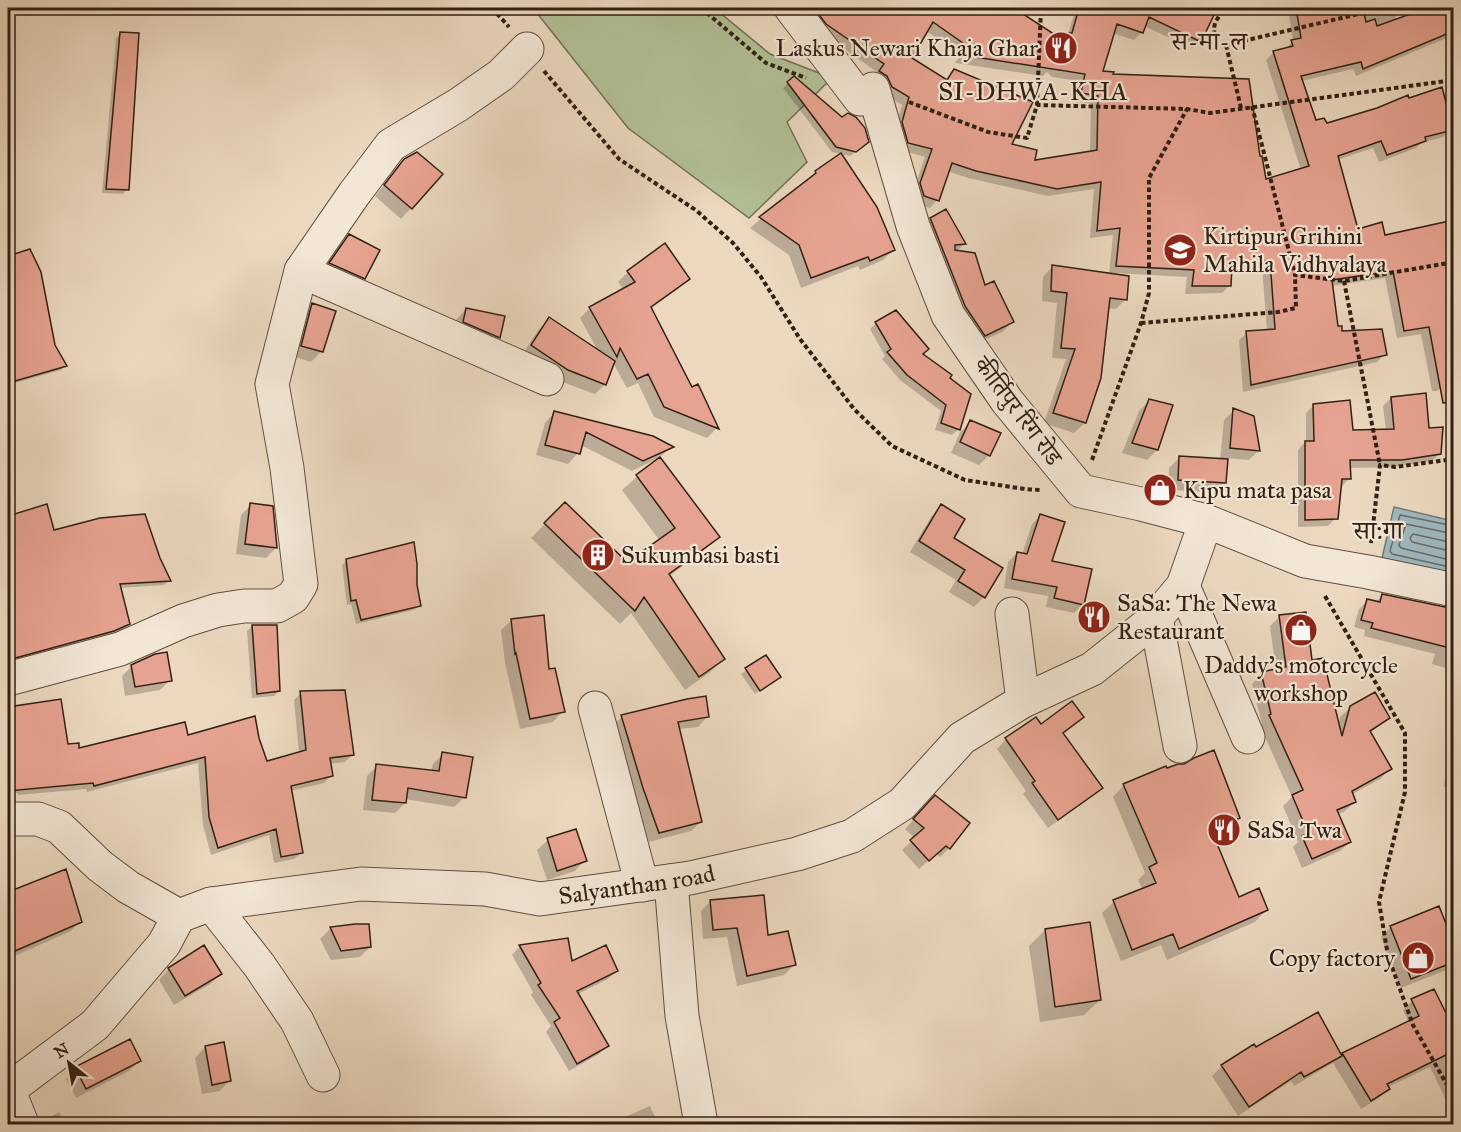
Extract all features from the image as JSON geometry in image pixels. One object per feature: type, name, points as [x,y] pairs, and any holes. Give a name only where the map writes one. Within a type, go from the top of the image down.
[{"type":"street","points":[[791,8],[860,99],[873,89]]},
{"type":"street","points":[[8,679],[120,649],[183,621],[218,610],[244,606],[277,606],[293,597],[301,584],[287,468],[272,384],[301,271],[391,145],[458,105],[501,75],[527,49]]},
{"type":"street","name":"कीर्तिपुर रिंग रोड","points":[[873,89],[913,226],[948,315],[1006,401],[1081,491]]},
{"type":"street","points":[[301,271],[547,379]]},
{"type":"street","points":[[1081,491],[1206,521],[1305,561],[1454,590]]},
{"type":"street","name":"Salyanthan road","points":[[179,915],[211,904],[361,884],[485,889],[540,899],[657,883],[797,854],[852,836],[902,804],[962,738],[1023,701],[1092,669],[1156,618],[1183,586],[1206,521]]},
{"type":"street","points":[[1183,586],[1248,738]]},
{"type":"street","points":[[1012,614],[1023,701]]},
{"type":"street","points":[[1156,618],[1180,746]]},
{"type":"street","points":[[595,708],[657,883],[701,1124]]},
{"type":"street","points":[[8,819],[38,819],[59,827],[109,873],[128,887],[179,915],[164,944],[95,1025],[8,1089],[22,1125]]},
{"type":"street","points":[[211,904],[259,965],[297,1021],[324,1076]]},
{"type":"path","points":[[492,8],[618,159],[697,211],[733,243],[761,277],[800,339],[854,409],[892,446],[965,480],[1025,489],[1081,491],[1142,323],[1149,293],[1149,178],[1187,109]]},
{"type":"path","points":[[701,8],[766,63],[808,79]]},
{"type":"path","points":[[873,89],[988,132],[1027,138],[1037,105],[1041,8]]},
{"type":"path","points":[[1215,35],[1214,28],[1217,19],[1225,10],[1224,8]]},
{"type":"path","points":[[1241,108],[1226,45],[1384,8]]},
{"type":"path","points":[[1037,105],[1187,109],[1210,113],[1454,80]]},
{"type":"path","points":[[1142,323],[1278,312],[1296,308],[1295,275],[1252,106]]},
{"type":"path","points":[[1295,275],[1344,280],[1454,262]]},
{"type":"path","points":[[1344,280],[1380,465],[1368,572]]},
{"type":"path","points":[[1380,465],[1395,466],[1454,459]]},
{"type":"path","points":[[1305,561],[1405,734],[1405,792],[1378,902],[1388,956],[1413,1025],[1454,1097]]},
{"type":"green space","points":[[533,8],[714,8],[770,54],[832,78],[787,122],[807,162],[749,218],[628,128]]},
{"type":"water","points":[[1394,507],[1453,521],[1453,575],[1382,558]]},
{"type":"building","points":[[814,8],[1014,8],[1066,42],[1069,33],[1072,33],[1079,8],[1196,8],[1214,15],[1201,42],[1149,17],[1143,33],[1117,24],[1103,71],[1114,72],[1113,74],[1249,79],[1260,156],[1262,156],[1266,179],[1309,166],[1273,51],[1293,46],[1291,40],[1301,38],[1296,8],[1363,8],[1366,22],[1375,19],[1377,26],[1427,8],[1454,8],[1454,31],[1363,69],[1361,62],[1301,76],[1316,120],[1324,118],[1327,123],[1377,108],[1408,95],[1409,98],[1442,87],[1453,130],[1425,137],[1426,141],[1387,155],[1381,141],[1338,156],[1358,229],[1382,222],[1385,235],[1454,220],[1454,402],[1443,403],[1429,327],[1404,331],[1393,271],[1332,280],[1338,326],[1342,326],[1342,331],[1382,329],[1387,355],[1251,385],[1246,331],[1275,329],[1270,260],[1232,266],[1231,286],[1192,286],[1194,270],[1116,266],[1120,228],[1097,231],[1101,182],[1057,189],[976,171],[952,163],[939,201],[924,196],[920,183],[932,149],[908,143],[902,122],[909,97],[892,87],[887,76],[879,71],[884,64],[826,24]],"holes":[[[933,22],[967,46],[962,55],[1085,74],[1081,93],[1098,96],[1097,150],[1035,160],[1037,150],[1012,144],[1033,102],[954,69],[947,80],[912,58]]]},
{"type":"building","points":[[120,32],[139,33],[129,190],[106,189]]},
{"type":"building","points":[[794,76],[842,117],[848,113],[856,117],[865,128],[869,142],[856,152],[836,147],[787,82]]},
{"type":"building","points":[[417,152],[443,174],[412,209],[384,185],[404,159]]},
{"type":"building","points":[[841,153],[877,207],[895,250],[870,261],[868,257],[811,278],[799,245],[759,217],[816,173],[815,171]]},
{"type":"building","points":[[946,209],[966,244],[955,245],[955,250],[975,253],[985,285],[994,281],[1014,322],[985,336],[965,306],[930,218]]},
{"type":"building","points":[[349,234],[380,250],[365,279],[329,263]]},
{"type":"building","points":[[665,243],[690,279],[651,307],[692,387],[698,384],[719,429],[664,407],[648,374],[637,379],[620,348],[617,357],[589,307],[635,282],[627,271]]},
{"type":"building","points":[[30,249],[41,272],[55,345],[67,366],[8,383],[8,256]]},
{"type":"building","points":[[1052,265],[1129,276],[1127,300],[1110,298],[1101,378],[1086,423],[1053,413],[1075,349],[1061,348],[1067,293],[1051,291]]},
{"type":"building","points":[[312,303],[336,311],[323,352],[301,346]]},
{"type":"building","points":[[466,308],[505,316],[500,338],[463,322]]},
{"type":"building","points":[[896,310],[929,349],[923,354],[952,375],[950,378],[971,394],[960,430],[941,423],[946,405],[907,375],[887,352],[891,349],[875,322]]},
{"type":"building","points":[[549,317],[615,361],[606,385],[568,370],[531,345]]},
{"type":"building","points":[[1426,393],[1429,428],[1443,427],[1441,454],[1402,460],[1350,460],[1351,479],[1342,479],[1338,519],[1305,520],[1305,441],[1314,441],[1313,404],[1350,400],[1353,430],[1394,429],[1391,397]]},
{"type":"building","points":[[1149,399],[1173,405],[1158,450],[1132,443]]},
{"type":"building","points":[[1233,408],[1254,416],[1260,451],[1230,448]]},
{"type":"building","points":[[554,411],[653,436],[674,447],[643,461],[586,432],[580,454],[545,445]]},
{"type":"building","points":[[970,420],[1001,433],[990,456],[960,442]]},
{"type":"building","points":[[1179,456],[1228,459],[1226,483],[1178,480]]},
{"type":"building","points":[[660,457],[720,537],[669,574],[725,659],[699,677],[644,597],[635,611],[544,523],[565,502],[627,562],[675,528],[636,475]]},
{"type":"building","points":[[250,503],[273,506],[277,548],[245,544]]},
{"type":"building","points":[[47,504],[54,530],[100,518],[145,514],[160,558],[171,581],[120,584],[130,624],[114,631],[8,660],[8,516]]},
{"type":"building","points":[[941,504],[965,519],[954,538],[1003,568],[985,598],[958,581],[965,570],[919,541]]},
{"type":"building","points":[[1040,514],[1065,522],[1052,561],[1092,569],[1084,605],[1054,598],[1057,587],[1012,579],[1017,552],[1027,554]]},
{"type":"building","points":[[414,542],[421,606],[361,620],[356,600],[351,601],[346,559]]},
{"type":"building","points":[[1382,594],[1450,608],[1448,616],[1454,617],[1454,649],[1371,628],[1373,623],[1361,620],[1367,599],[1380,602]]},
{"type":"building","points":[[1306,612],[1312,660],[1323,658],[1342,736],[1350,706],[1375,692],[1390,718],[1370,731],[1392,769],[1352,791],[1356,802],[1337,810],[1351,842],[1312,859],[1302,836],[1308,833],[1292,795],[1303,790],[1269,715],[1271,714],[1261,672],[1286,667],[1279,615]]},
{"type":"building","points":[[544,615],[549,669],[555,668],[565,712],[530,719],[515,654],[511,619]]},
{"type":"building","points":[[252,625],[277,625],[280,691],[257,694]]},
{"type":"building","points":[[167,652],[172,681],[135,687],[131,665],[155,654]]},
{"type":"building","points":[[766,655],[781,677],[760,691],[745,668]]},
{"type":"building","points":[[345,690],[354,755],[330,758],[333,776],[291,786],[303,853],[281,857],[276,829],[218,848],[209,817],[205,757],[94,786],[93,783],[8,791],[8,750],[13,750],[8,707],[61,699],[68,744],[79,743],[79,748],[185,722],[188,735],[255,716],[259,738],[267,761],[306,750],[300,691]]},
{"type":"building","points":[[706,696],[709,717],[678,722],[702,822],[659,833],[621,715]]},
{"type":"building","points":[[1072,701],[1084,717],[1063,733],[1103,788],[1058,820],[1032,783],[1035,781],[1005,738],[1036,717],[1041,724]]},
{"type":"building","points":[[1214,750],[1240,818],[1211,829],[1239,897],[1259,888],[1268,910],[1179,949],[1173,934],[1132,950],[1113,900],[1156,883],[1149,867],[1157,863],[1123,784],[1166,766],[1167,768],[1184,764]]},
{"type":"building","points":[[442,752],[473,757],[466,798],[408,788],[406,803],[372,800],[376,764],[439,771]]},
{"type":"building","points":[[935,795],[970,823],[950,849],[946,846],[929,861],[910,840],[924,828],[913,819]]},
{"type":"building","points":[[576,829],[587,861],[557,871],[547,838]]},
{"type":"building","points":[[66,869],[82,922],[8,954],[8,892]]},
{"type":"building","points":[[764,895],[768,935],[788,931],[796,965],[747,976],[737,928],[713,930],[710,900]]},
{"type":"building","points":[[1439,906],[1454,944],[1454,962],[1411,979],[1390,926]]},
{"type":"building","points":[[1090,922],[1101,1000],[1055,1007],[1045,929]]},
{"type":"building","points":[[369,924],[371,947],[341,951],[330,927]]},
{"type":"building","points":[[568,938],[572,961],[606,945],[618,971],[577,991],[609,1046],[577,1064],[554,1022],[560,1018],[538,985],[541,983],[519,945]]},
{"type":"building","points":[[204,945],[222,974],[185,996],[168,968]]},
{"type":"building","points":[[1434,989],[1454,1029],[1454,1051],[1387,1084],[1390,1089],[1371,1101],[1342,1053],[1419,1016],[1411,999]]},
{"type":"building","points":[[1318,1012],[1342,1056],[1304,1077],[1301,1072],[1249,1107],[1221,1065],[1254,1044],[1256,1047]]},
{"type":"building","points":[[130,1039],[141,1061],[86,1089],[75,1067]]},
{"type":"building","points":[[224,1042],[231,1081],[212,1085],[205,1046]]},
{"type":"place","name":"Laskus Newari Khaja Ghar","points":[[1061,48]]},
{"type":"place","name":"Kirtipur Grihini Mahila Vidhyalaya","points":[[1180,250]]},
{"type":"place","name":"Kipu mata pasa","points":[[1160,490]]},
{"type":"place","name":"Sukumbasi basti","points":[[598,555]]},
{"type":"place","name":"SaSa: The Newa Restaurant","points":[[1094,617]]},
{"type":"place","name":"Daddy's motorcycle workshop","points":[[1301,630]]},
{"type":"place","name":"SaSa Twa","points":[[1224,830]]},
{"type":"place","name":"Copy factory","points":[[1418,958]]},
{"type":"district","name":"स-मा-ल","points":[[1209,41]]},
{"type":"district","name":"SI-DHWA-KHA","points":[[1033,91]]},
{"type":"district","name":"सा:गा","points":[[1378,530]]}]
